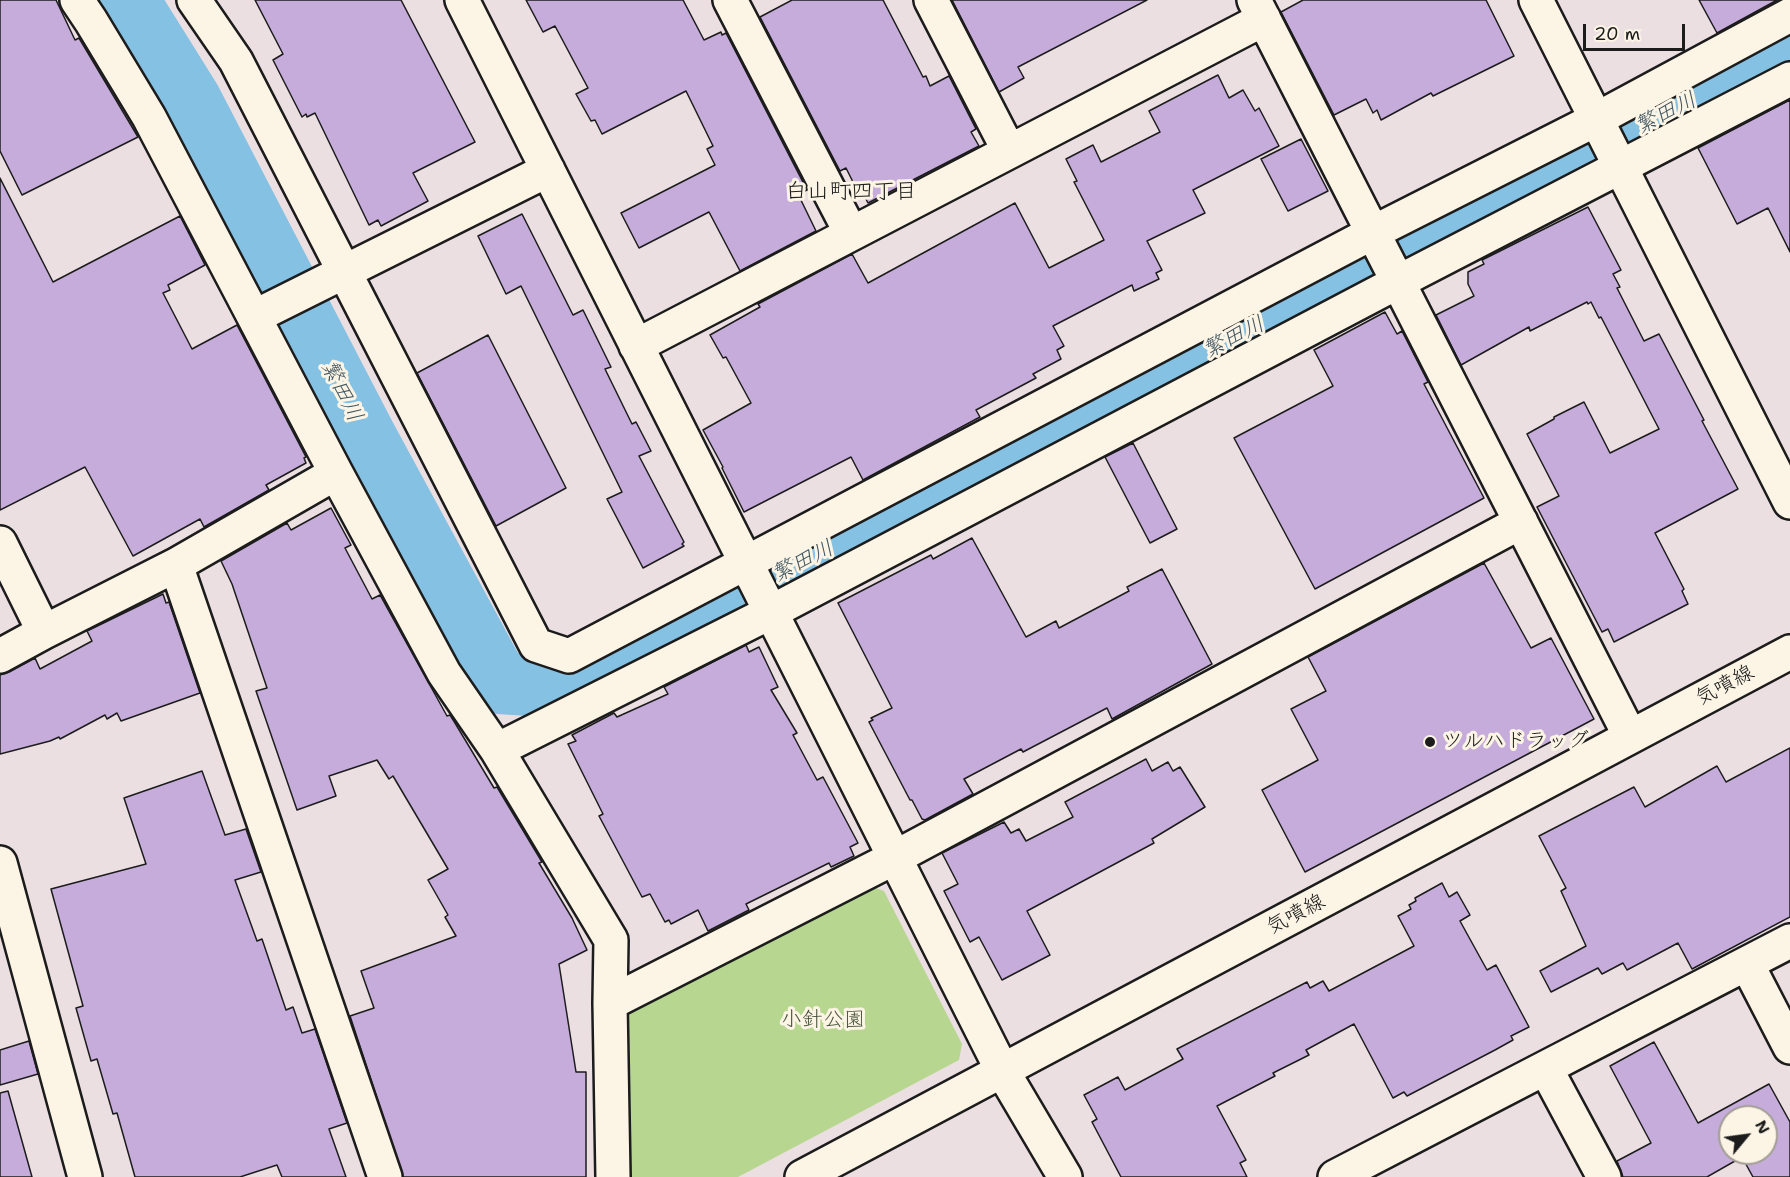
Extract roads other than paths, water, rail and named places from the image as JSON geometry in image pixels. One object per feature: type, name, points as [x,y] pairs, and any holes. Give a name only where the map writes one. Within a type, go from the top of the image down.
[{"type":"street","points":[[77,0],[149,117],[444,673],[497,750],[611,940],[613,1177]]},
{"type":"street","points":[[194,0],[236,62],[536,645],[569,656],[1374,233],[1597,119],[1790,15]]},
{"type":"street","points":[[462,0],[1003,1072],[1065,1177]]},
{"type":"street","points":[[730,0],[851,233]]},
{"type":"street","points":[[931,0],[1010,151]]},
{"type":"street","points":[[1536,0],[1790,502]]},
{"type":"street","points":[[636,346],[1010,151],[1259,9],[1630,736]]},
{"type":"street","points":[[497,750],[771,612],[1397,280],[1790,79]]},
{"type":"street","points":[[254,317],[548,170]]},
{"type":"street","points":[[0,656],[176,565],[336,473]]},
{"type":"street","points":[[610,1003],[894,858],[1521,522]]},
{"type":"street","points":[[0,543],[44,632]]},
{"type":"street","points":[[176,565],[385,1177]]},
{"type":"street","name":"気噴線","points":[[802,1177],[1790,652]]},
{"type":"street","points":[[0,862],[85,1177]]},
{"type":"street","points":[[1340,1176],[1790,941]]},
{"type":"street","points":[[1747,964],[1790,1047]]},
{"type":"street","points":[[1546,1069],[1604,1177]]},
{"type":"waterway","name":"繁田川","points":[[128,0],[191,101],[365,436],[499,683],[561,687],[1790,49]]},
{"type":"place","name":"ツルハドラッグ","points":[[1430,742]]},
{"type":"district","name":"白山町四丁目","points":[[851,192]]},
{"type":"park label","name":"小針公園","points":[[823,1021]]}]
